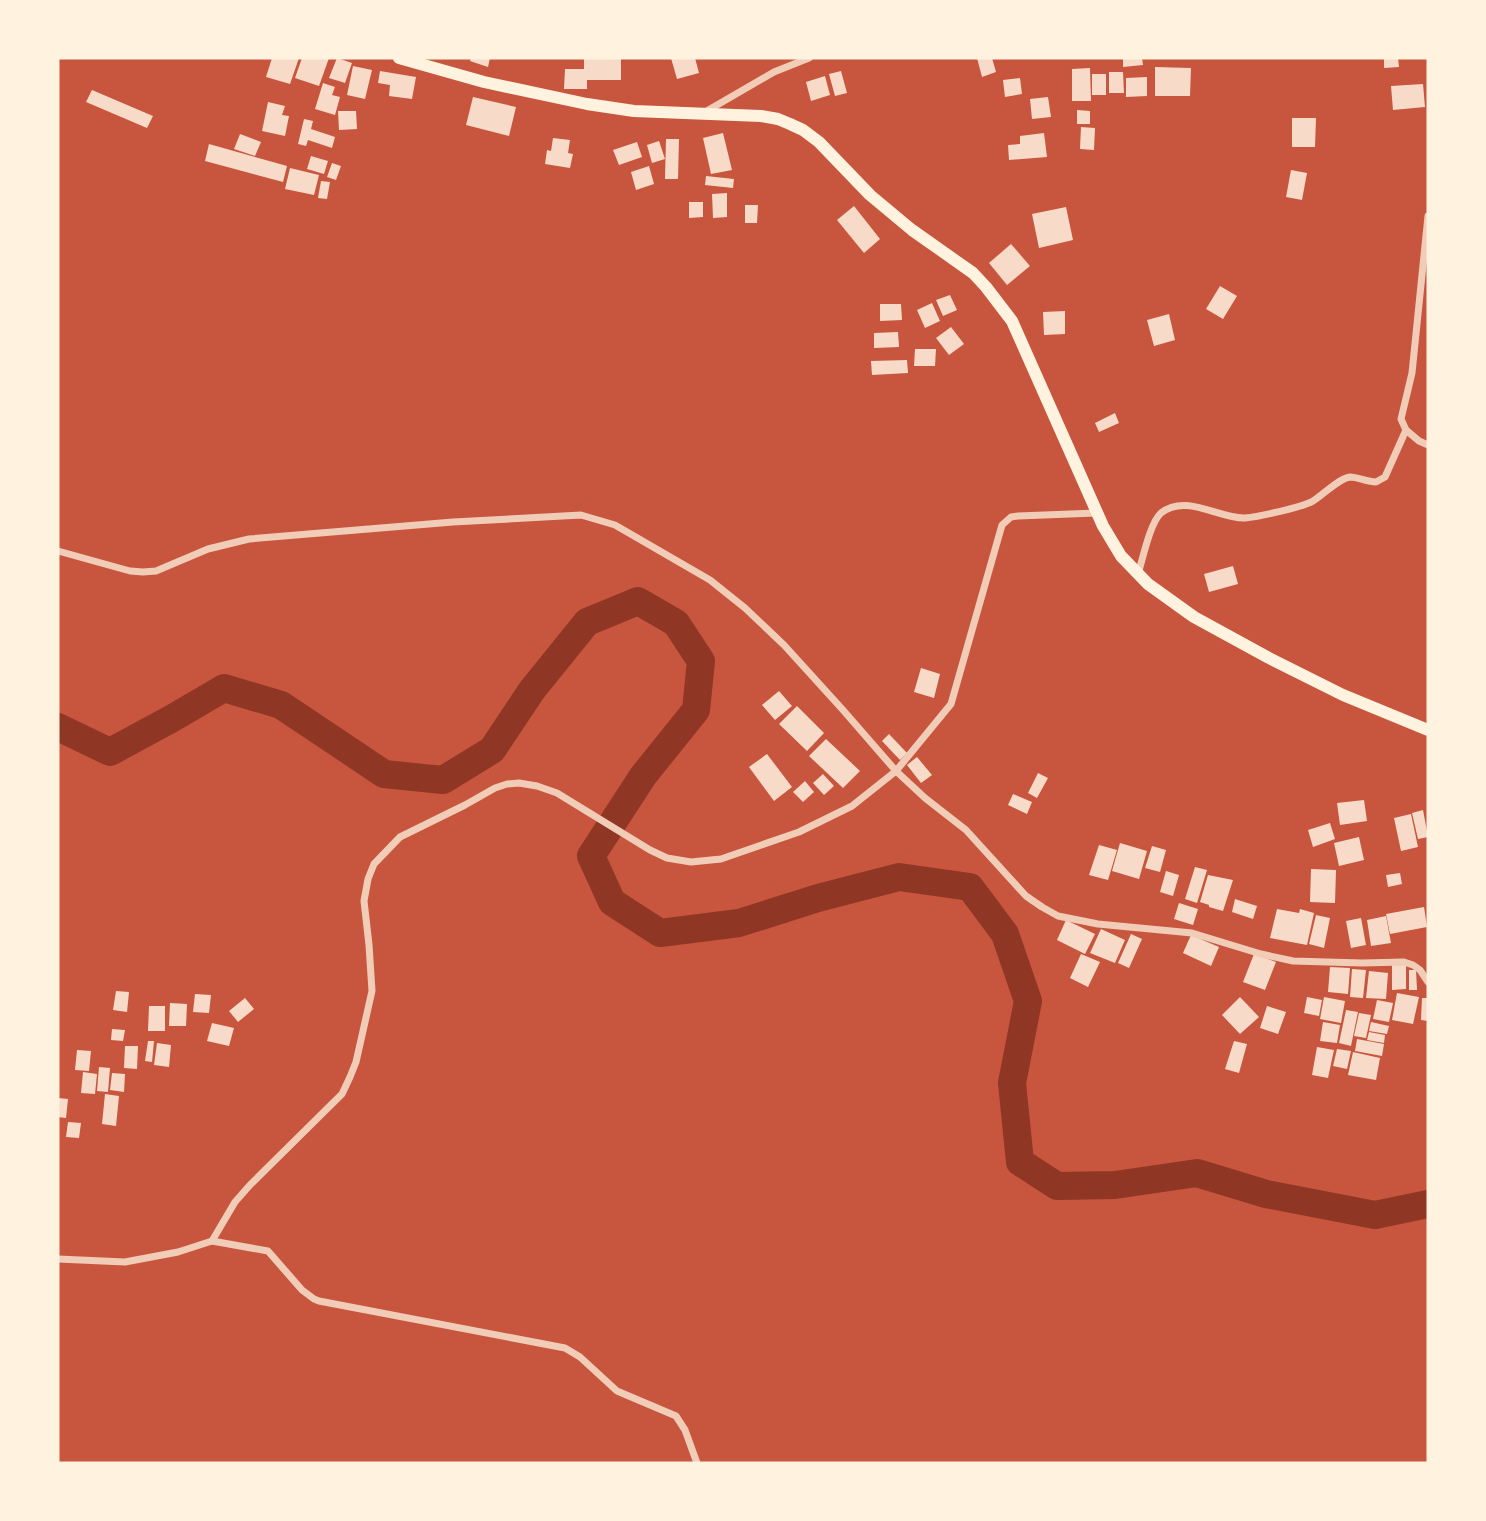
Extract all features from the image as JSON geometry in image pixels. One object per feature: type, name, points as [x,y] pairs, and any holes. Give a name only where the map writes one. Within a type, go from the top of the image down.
[{"type":"main road","points":[[399,58],[484,82],[587,104],[634,111],[761,116],[778,119],[803,130],[830,151],[870,195],[912,230],[973,273],[1012,321],[1096,513],[1121,556],[1148,584],[1194,617],[1269,658],[1343,695],[1428,730]]},
{"type":"street","points":[[705,113],[774,72],[805,58]]},
{"type":"street","points":[[1428,216],[1412,373],[1401,419],[1406,430],[1428,445]]},
{"type":"street","points":[[1138,574],[1153,524],[1163,512],[1189,506],[1237,518],[1248,518],[1306,504],[1346,478],[1376,482],[1385,477],[1406,430]]},
{"type":"street","points":[[212,1241],[235,1202],[342,1094],[350,1077],[372,991],[364,901],[368,880],[374,864],[400,837],[465,806],[495,788],[519,783],[556,793],[667,858],[691,862],[721,859],[799,832],[852,806],[875,789],[895,771],[951,704],[1002,525],[1011,517],[1018,516],[1096,513]]},
{"type":"street","points":[[58,551],[130,571],[143,572],[156,571],[208,549],[249,539],[476,520],[581,515],[615,525],[719,587],[745,608],[784,645],[895,771],[966,830],[1026,896],[1058,916],[1098,924],[1192,933],[1293,961],[1404,962],[1420,970],[1428,982]]},
{"type":"street","points":[[58,1259],[125,1262],[178,1252],[212,1241],[268,1251],[302,1290],[319,1301],[565,1348],[580,1357],[617,1391],[676,1416],[685,1430],[697,1463]]},
{"type":"building","points":[[272,58],[299,58],[290,84],[266,77]]},
{"type":"building","points":[[302,58],[329,58],[319,86],[295,78]]},
{"type":"building","points":[[337,58],[352,63],[345,83],[329,78]]},
{"type":"building","points":[[471,58],[490,58],[488,67],[470,61]]},
{"type":"building","points":[[584,58],[621,58],[621,80],[587,80],[587,89],[564,89],[565,69],[584,69]]},
{"type":"building","points":[[671,58],[695,58],[699,73],[677,79]]},
{"type":"building","points":[[977,58],[992,58],[996,72],[982,77]]},
{"type":"building","points":[[1123,58],[1142,58],[1143,65],[1123,67]]},
{"type":"building","points":[[1384,58],[1398,58],[1399,67],[1384,68]]},
{"type":"building","points":[[353,66],[372,70],[365,99],[347,95]]},
{"type":"building","points":[[1155,67],[1191,68],[1190,96],[1155,96]]},
{"type":"building","points":[[1090,68],[1091,101],[1072,101],[1072,69]]},
{"type":"building","points":[[380,71],[416,77],[412,99],[389,96],[390,85],[378,83]]},
{"type":"building","points":[[841,71],[847,93],[835,96],[829,74]]},
{"type":"building","points":[[1109,72],[1123,72],[1124,93],[1109,93]]},
{"type":"building","points":[[1092,74],[1106,74],[1106,95],[1092,95]]},
{"type":"building","points":[[825,76],[830,95],[811,101],[806,82]]},
{"type":"building","points":[[1147,77],[1147,96],[1126,97],[1126,78]]},
{"type":"building","points":[[1020,78],[1022,94],[1005,97],[1003,80]]},
{"type":"building","points":[[323,83],[335,87],[332,95],[340,97],[335,115],[315,109]]},
{"type":"building","points":[[1423,84],[1425,107],[1393,110],[1391,86]]},
{"type":"building","points":[[92,90],[153,116],[147,128],[86,102]]},
{"type":"building","points":[[473,97],[516,107],[509,136],[466,125]]},
{"type":"building","points":[[1048,97],[1051,117],[1032,119],[1030,99]]},
{"type":"building","points":[[268,102],[285,106],[282,115],[289,116],[285,136],[262,131]]},
{"type":"building","points":[[1077,110],[1090,111],[1090,124],[1077,124]]},
{"type":"building","points":[[338,111],[356,111],[357,129],[339,130]]},
{"type":"building","points":[[1292,118],[1316,118],[1315,147],[1292,147]]},
{"type":"building","points":[[304,119],[313,121],[311,129],[335,137],[332,148],[308,140],[306,146],[298,144]]},
{"type":"building","points":[[1081,127],[1095,128],[1094,150],[1080,149]]},
{"type":"building","points":[[723,133],[732,170],[711,174],[703,138]]},
{"type":"building","points":[[1044,133],[1047,157],[1009,160],[1008,145],[1020,144],[1020,136]]},
{"type":"building","points":[[240,134],[261,142],[255,156],[234,149]]},
{"type":"building","points":[[553,138],[570,140],[568,153],[573,154],[570,168],[545,164],[547,150],[551,151]]},
{"type":"building","points":[[666,139],[679,139],[678,179],[665,179]]},
{"type":"building","points":[[659,141],[665,159],[652,163],[647,145]]},
{"type":"building","points":[[637,142],[642,157],[619,165],[613,150]]},
{"type":"building","points":[[209,144],[287,166],[283,182],[205,161]]},
{"type":"building","points":[[311,156],[328,161],[324,174],[307,169]]},
{"type":"building","points":[[332,163],[341,166],[336,180],[327,177]]},
{"type":"building","points":[[649,166],[654,184],[636,190],[631,172]]},
{"type":"building","points":[[290,168],[319,175],[314,195],[285,189]]},
{"type":"building","points":[[1291,170],[1307,173],[1302,200],[1286,197]]},
{"type":"building","points":[[706,176],[734,179],[733,188],[705,185]]},
{"type":"building","points":[[321,181],[330,182],[327,199],[318,198]]},
{"type":"building","points":[[727,193],[727,217],[713,218],[712,194]]},
{"type":"building","points":[[689,202],[703,202],[703,217],[689,218]]},
{"type":"building","points":[[745,205],[758,205],[757,223],[745,223]]},
{"type":"building","points":[[854,206],[880,239],[864,253],[837,220]]},
{"type":"building","points":[[1066,207],[1073,240],[1039,248],[1032,214]]},
{"type":"building","points":[[1011,244],[1030,266],[1007,285],[989,263]]},
{"type":"building","points":[[1220,286],[1237,296],[1223,319],[1206,309]]},
{"type":"building","points":[[950,295],[957,310],[943,316],[936,300]]},
{"type":"building","points":[[932,303],[940,321],[925,328],[917,310]]},
{"type":"building","points":[[880,304],[901,304],[902,320],[880,321]]},
{"type":"building","points":[[1065,311],[1065,334],[1044,335],[1043,312]]},
{"type":"building","points":[[1169,314],[1175,340],[1154,346],[1147,320]]},
{"type":"building","points":[[951,327],[964,344],[949,355],[936,338]]},
{"type":"building","points":[[898,332],[899,347],[874,348],[874,333]]},
{"type":"building","points":[[915,349],[936,349],[935,366],[914,366]]},
{"type":"building","points":[[907,360],[908,373],[872,375],[871,361]]},
{"type":"building","points":[[1115,413],[1119,423],[1099,432],[1095,423]]},
{"type":"building","points":[[1233,566],[1238,584],[1209,592],[1204,574]]},
{"type":"building","points":[[921,668],[940,674],[934,698],[914,692]]},
{"type":"building","points":[[779,691],[792,706],[775,720],[762,705]]},
{"type":"building","points":[[797,706],[824,733],[807,751],[779,724]]},
{"type":"building","points":[[889,734],[907,753],[900,760],[882,741]]},
{"type":"building","points":[[826,739],[860,771],[843,788],[809,756]]},
{"type":"building","points":[[767,754],[792,787],[774,801],[749,767]]},
{"type":"building","points":[[917,757],[932,775],[921,783],[907,765]]},
{"type":"building","points":[[1038,773],[1048,778],[1037,798],[1028,793]]},
{"type":"building","points":[[823,774],[834,786],[824,795],[813,783]]},
{"type":"building","points":[[805,781],[814,792],[803,802],[793,792]]},
{"type":"building","points":[[1013,794],[1032,802],[1027,814],[1008,805]]},
{"type":"building","points":[[1364,800],[1367,821],[1340,825],[1337,803]]},
{"type":"building","points":[[1423,810],[1428,837],[1418,839],[1412,813]]},
{"type":"building","points":[[1411,814],[1418,847],[1401,851],[1394,818]]},
{"type":"building","points":[[1330,823],[1335,839],[1313,847],[1308,830]]},
{"type":"building","points":[[1359,837],[1364,860],[1339,866],[1334,843]]},
{"type":"building","points":[[1120,843],[1147,851],[1139,879],[1112,871]]},
{"type":"building","points":[[1099,845],[1117,850],[1108,880],[1089,875]]},
{"type":"building","points":[[1152,846],[1166,850],[1160,872],[1145,868]]},
{"type":"building","points":[[1195,867],[1207,870],[1197,903],[1185,899]]},
{"type":"building","points":[[1311,869],[1336,870],[1335,903],[1310,902]]},
{"type":"building","points":[[1166,871],[1179,875],[1173,896],[1160,892]]},
{"type":"building","points":[[1400,873],[1402,884],[1388,887],[1386,875]]},
{"type":"building","points":[[1208,875],[1233,880],[1223,911],[1200,902]]},
{"type":"building","points":[[1235,899],[1257,906],[1253,919],[1232,912]]},
{"type":"building","points":[[1179,903],[1198,909],[1193,925],[1174,919]]},
{"type":"building","points":[[1424,907],[1427,927],[1390,934],[1386,914]]},
{"type":"building","points":[[1277,909],[1299,913],[1300,909],[1314,913],[1307,945],[1270,938]]},
{"type":"building","points":[[1316,915],[1330,918],[1324,948],[1309,944]]},
{"type":"building","points":[[1386,916],[1391,943],[1371,946],[1367,920]]},
{"type":"building","points":[[1361,918],[1366,945],[1351,948],[1346,921]]},
{"type":"building","points":[[1066,920],[1095,934],[1085,954],[1057,940]]},
{"type":"building","points":[[1101,929],[1125,940],[1115,963],[1090,953]]},
{"type":"building","points":[[1131,934],[1142,939],[1129,968],[1118,963]]},
{"type":"building","points":[[1191,935],[1219,947],[1211,966],[1183,953]]},
{"type":"building","points":[[1081,954],[1100,962],[1088,987],[1070,978]]},
{"type":"building","points":[[1254,954],[1276,962],[1265,990],[1243,982]]},
{"type":"building","points":[[1392,965],[1406,965],[1406,989],[1392,990]]},
{"type":"building","points":[[1330,967],[1350,968],[1348,994],[1328,992]]},
{"type":"building","points":[[1352,969],[1366,970],[1363,998],[1350,997]]},
{"type":"building","points":[[1409,970],[1416,970],[1417,990],[1409,990]]},
{"type":"building","points":[[1369,971],[1388,973],[1386,999],[1366,998]]},
{"type":"building","points":[[116,991],[129,992],[127,1012],[113,1010]]},
{"type":"building","points":[[1397,993],[1419,997],[1413,1024],[1392,1020]]},
{"type":"building","points":[[195,994],[211,995],[209,1013],[193,1012]]},
{"type":"building","points":[[1240,997],[1259,1017],[1240,1034],[1222,1015]]},
{"type":"building","points":[[1307,997],[1322,1000],[1319,1016],[1304,1013]]},
{"type":"building","points":[[1324,997],[1345,1001],[1341,1023],[1320,1019]]},
{"type":"building","points":[[245,998],[254,1009],[238,1022],[229,1011]]},
{"type":"building","points":[[1422,998],[1428,998],[1428,1021],[1421,1020]]},
{"type":"building","points":[[1377,1000],[1393,1003],[1389,1022],[1373,1019]]},
{"type":"building","points":[[170,1003],[187,1004],[186,1026],[169,1026]]},
{"type":"building","points":[[149,1006],[165,1006],[165,1031],[148,1031]]},
{"type":"building","points":[[1267,1006],[1286,1012],[1278,1034],[1260,1028]]},
{"type":"building","points":[[1346,1010],[1358,1012],[1351,1046],[1339,1043]]},
{"type":"building","points":[[1359,1013],[1371,1015],[1366,1038],[1354,1036]]},
{"type":"building","points":[[1323,1022],[1340,1025],[1337,1043],[1320,1041]]},
{"type":"building","points":[[1371,1022],[1389,1026],[1387,1034],[1369,1031]]},
{"type":"building","points":[[212,1023],[234,1028],[229,1046],[207,1041]]},
{"type":"building","points":[[112,1029],[125,1030],[123,1041],[111,1040]]},
{"type":"building","points":[[1369,1032],[1385,1035],[1384,1043],[1367,1040]]},
{"type":"building","points":[[1357,1039],[1384,1044],[1382,1056],[1355,1051]]},
{"type":"building","points":[[148,1041],[154,1041],[152,1062],[145,1061]]},
{"type":"building","points":[[1234,1041],[1247,1044],[1239,1073],[1225,1069]]},
{"type":"building","points":[[157,1043],[171,1045],[169,1067],[154,1065]]},
{"type":"building","points":[[125,1046],[138,1046],[137,1069],[124,1068]]},
{"type":"building","points":[[1317,1047],[1334,1050],[1328,1078],[1312,1075]]},
{"type":"building","points":[[1337,1049],[1351,1051],[1347,1069],[1333,1066]]},
{"type":"building","points":[[77,1050],[91,1051],[89,1071],[75,1070]]},
{"type":"building","points":[[1353,1052],[1380,1058],[1376,1080],[1348,1075]]},
{"type":"building","points":[[99,1067],[110,1068],[108,1092],[97,1091]]},
{"type":"building","points":[[83,1072],[97,1074],[95,1094],[81,1093]]},
{"type":"building","points":[[112,1073],[125,1074],[124,1092],[110,1090]]},
{"type":"building","points":[[105,1094],[119,1096],[116,1126],[102,1124]]},
{"type":"building","points":[[58,1098],[68,1099],[66,1118],[58,1117]]},
{"type":"building","points":[[68,1122],[81,1123],[79,1138],[66,1137]]},
{"type":"waterway","points":[[58,727],[110,752],[224,688],[281,705],[384,774],[443,780],[492,750],[532,690],[587,622],[638,601],[676,623],[701,661],[696,710],[643,776],[591,856],[612,902],[660,933],[739,923],[818,898],[899,877],[970,887],[1005,934],[1028,1001],[1012,1083],[1020,1162],[1057,1186],[1115,1185],[1197,1173],[1266,1194],[1375,1215],[1428,1204]]}]
